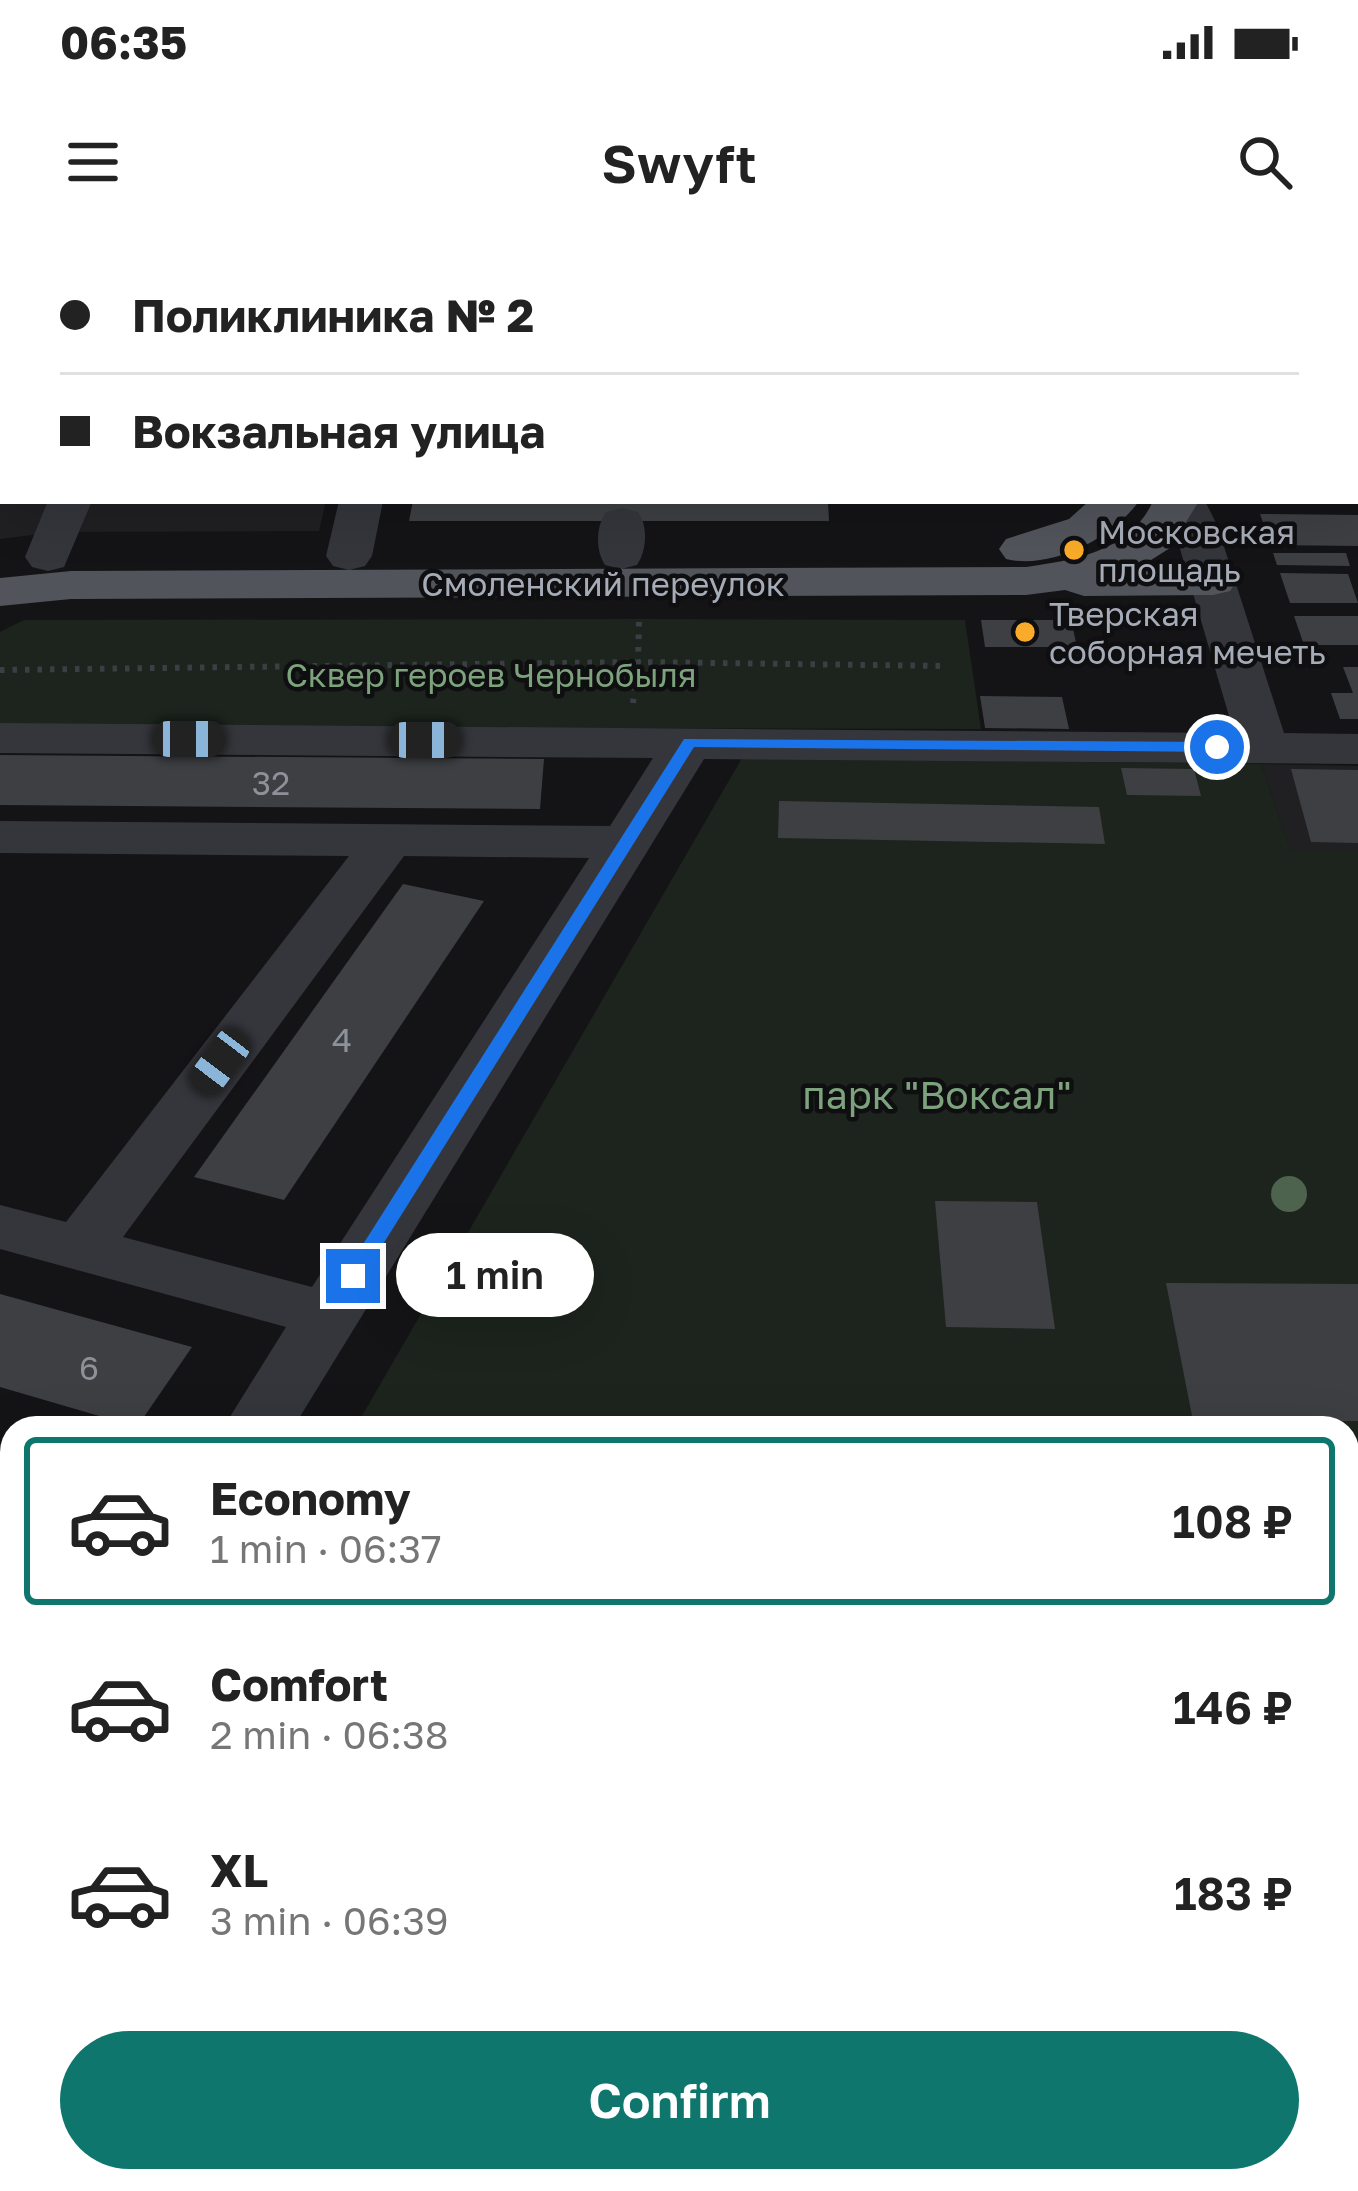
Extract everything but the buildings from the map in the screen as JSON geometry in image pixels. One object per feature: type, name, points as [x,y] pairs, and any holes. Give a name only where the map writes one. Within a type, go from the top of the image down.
[{"type":"main road","name":"Смоленский переулок","points":[[0,561],[622,538],[1007,551],[1076,534],[1100,520],[1113,504]]},
{"type":"main road","name":"Смоленский переулок","points":[[0,592],[71,584],[1009,582],[1075,573],[1129,554],[1164,527],[1178,504]]},
{"type":"main road","points":[[1009,582],[1213,581]]},
{"type":"street","points":[[48,557],[69,504]]},
{"type":"street","points":[[350,551],[360,504]]},
{"type":"street","points":[[1181,504],[1213,581],[1264,748]]},
{"type":"street","points":[[0,738],[1358,749]]},
{"type":"street","points":[[265,1416],[689,742]]},
{"type":"street","points":[[0,837],[626,842]]},
{"type":"street","points":[[80,1249],[390,838]]},
{"type":"street","points":[[0,1227],[328,1315]]},
{"type":"path","points":[[628,740],[639,608]]},
{"type":"path","points":[[0,670],[638,662],[946,666]]},
{"type":"shaded area","points":[[0,504],[325,504],[319,531],[56,532],[0,539]]},
{"type":"shaded area","points":[[1261,764],[1358,766],[1358,851],[1291,851]]},
{"type":"green space","name":"Сквер героев Чернобыля","points":[[24,620],[965,620],[981,729],[0,727],[0,632]]},
{"type":"green space","name":"парк \"Воксал\"","points":[[742,758],[1261,764],[1291,851],[1358,851],[1358,1416],[362,1416]]},
{"type":"place","name":"Московская площадь","points":[[1074,550]]},
{"type":"place","name":"Тверская соборная мечеть","points":[[1025,632]]},
{"type":"route","points":[[353,1276],[689,742],[1217,747]]}]
